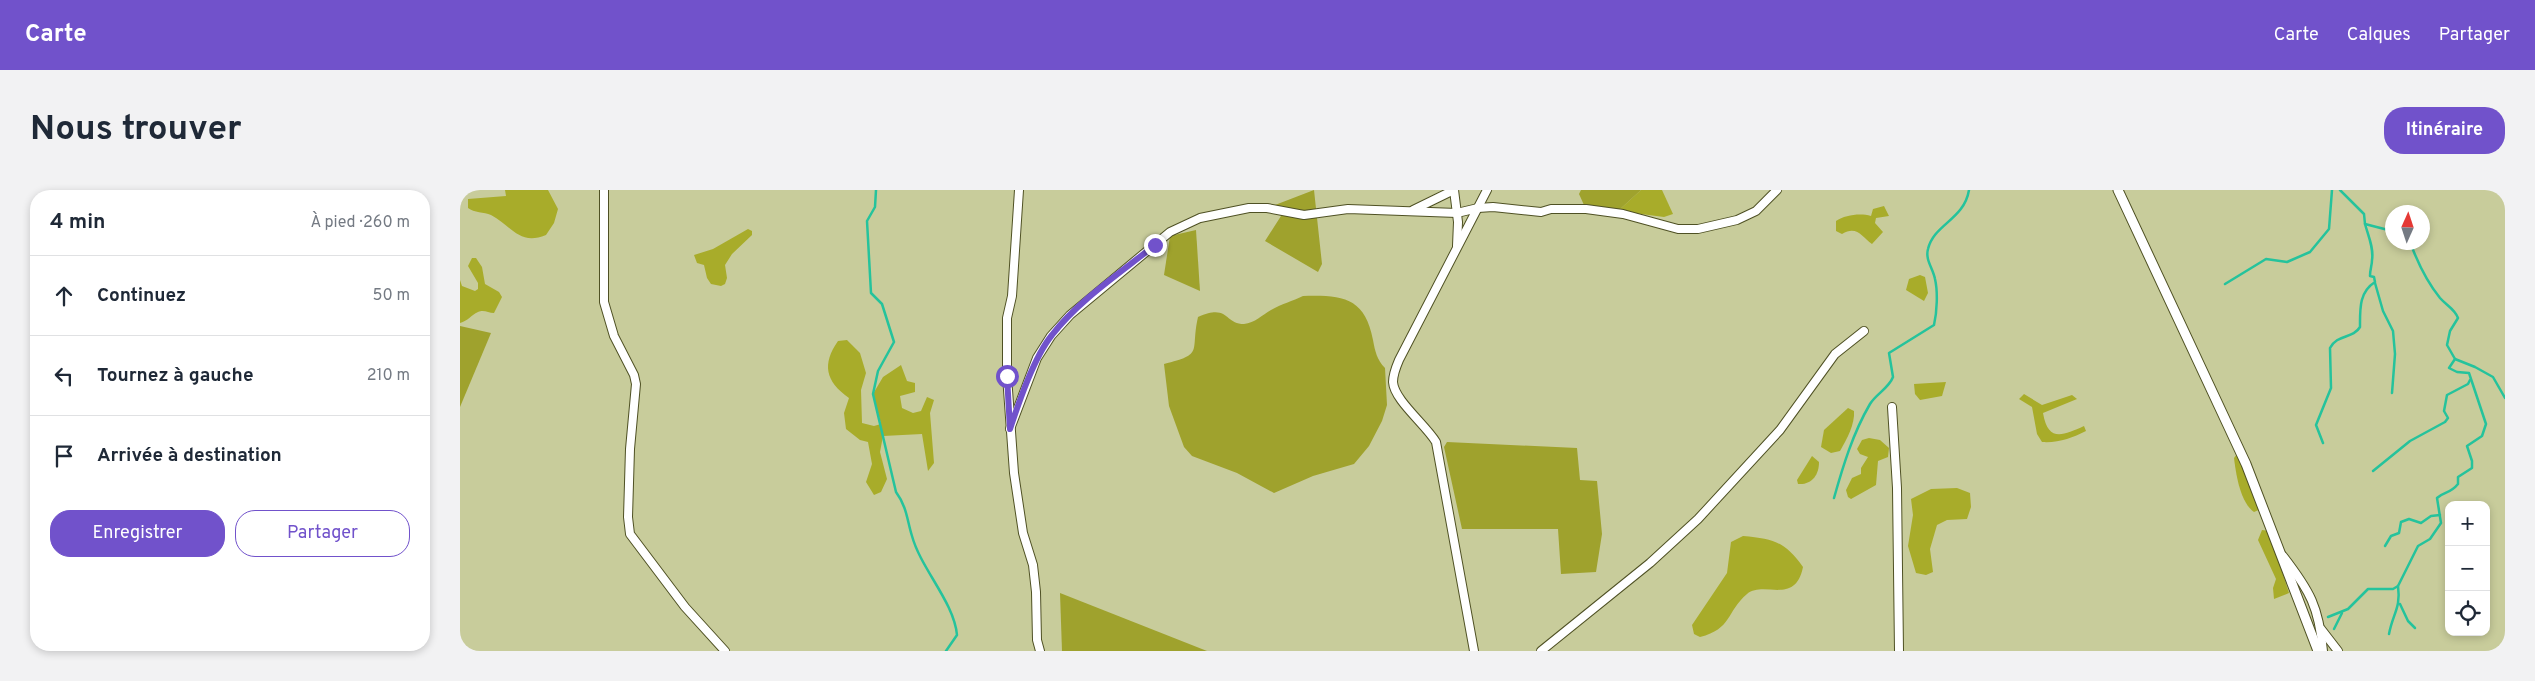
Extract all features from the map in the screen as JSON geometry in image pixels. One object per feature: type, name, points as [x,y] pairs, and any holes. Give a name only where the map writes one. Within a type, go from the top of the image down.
[{"type":"street","points":[[604,190],[604,302],[614,336],[634,374],[636,384],[630,442],[628,517],[630,534],[684,607],[725,651]]},
{"type":"street","points":[[1019,190],[1012,296],[1007,318],[1006,339],[1010,429],[1022,525],[1033,564],[1036,592],[1036,640],[1040,651]]},
{"type":"street","points":[[1408,211],[1431,203],[1454,190],[1457,213],[1457,248]]},
{"type":"street","points":[[1474,651],[1436,442],[1430,431],[1395,392],[1393,383],[1399,360],[1487,190]]},
{"type":"street","points":[[1010,429],[1037,358],[1051,336],[1070,315],[1170,232],[1200,218],[1249,208],[1267,208],[1304,215],[1348,209],[1457,213],[1478,208],[1512,208],[1541,212],[1551,209],[1586,209],[1627,215],[1678,229],[1698,229],[1737,220],[1756,211],[1777,190]]},
{"type":"street","points":[[2118,190],[2242,455],[2318,651]]},
{"type":"street","points":[[1541,651],[1650,563],[1698,519],[1780,430],[1835,354],[1864,331]]},
{"type":"street","points":[[1892,407],[1897,488],[1899,651]]},
{"type":"street","points":[[2281,553],[2311,596],[2321,629],[2323,651]]},
{"type":"street","points":[[2321,629],[2338,651]]},
{"type":"shaded area","points":[[505,190],[548,190],[558,209],[554,223],[546,235],[537,238],[522,236],[491,215],[468,208],[468,199],[506,196]]},
{"type":"shaded area","points":[[1314,190],[1322,264],[1318,272],[1265,241],[1281,216],[1275,205]]},
{"type":"shaded area","points":[[1581,190],[1641,190],[1618,211],[1584,205],[1579,194]]},
{"type":"shaded area","points":[[1641,190],[1662,190],[1673,214],[1664,217],[1618,211]]},
{"type":"shaded area","points":[[1884,206],[1889,216],[1876,218],[1875,223],[1883,232],[1872,244],[1855,231],[1842,234],[1836,231],[1836,221],[1848,216],[1871,216],[1873,209]]},
{"type":"shaded area","points":[[748,229],[752,231],[752,235],[732,254],[725,265],[727,278],[725,284],[721,286],[711,284],[707,278],[704,265],[697,263],[694,255],[713,249]]},
{"type":"shaded area","points":[[1196,230],[1200,291],[1164,275],[1170,236]]},
{"type":"shaded area","points":[[472,258],[476,258],[482,267],[485,284],[499,292],[502,297],[494,313],[480,311],[460,323],[460,280],[462,286],[475,291],[478,289],[478,283],[468,266]]},
{"type":"shaded area","points":[[1920,275],[1925,277],[1928,293],[1924,301],[1906,290],[1909,279]]},
{"type":"shaded area","points":[[1303,296],[1340,298],[1350,301],[1358,307],[1369,326],[1377,355],[1385,368],[1387,405],[1382,421],[1369,446],[1354,464],[1313,476],[1274,493],[1237,473],[1192,456],[1184,447],[1169,406],[1164,364],[1177,361],[1191,354],[1195,345],[1198,317],[1215,312],[1244,324]]},
{"type":"shaded area","points":[[460,326],[491,333],[460,407]]},
{"type":"shaded area","points":[[847,340],[860,353],[866,373],[861,390],[862,423],[874,426],[881,424],[873,394],[883,377],[901,365],[907,381],[915,383],[915,392],[900,396],[902,408],[913,413],[921,411],[927,397],[934,400],[930,413],[934,463],[928,471],[922,434],[883,436],[880,452],[887,479],[881,492],[874,495],[866,482],[872,464],[868,442],[860,440],[846,429],[844,413],[849,398],[835,385],[828,372],[833,349],[838,341]]},
{"type":"shaded area","points":[[1946,382],[1942,396],[1920,400],[1915,394],[1914,384]]},
{"type":"shaded area","points":[[2024,394],[2042,405],[2072,395],[2077,399],[2043,413],[2045,422],[2048,429],[2057,434],[2063,434],[2084,426],[2086,431],[2065,440],[2042,442],[2037,434],[2032,407],[2019,399]]},
{"type":"shaded area","points":[[1848,408],[1854,411],[1850,431],[1840,451],[1831,453],[1821,447],[1824,430]]},
{"type":"shaded area","points":[[1869,438],[1880,440],[1889,448],[1888,457],[1878,461],[1876,485],[1851,499],[1848,497],[1846,490],[1852,478],[1861,474],[1861,468],[1868,457],[1860,454],[1857,449],[1862,440]]},
{"type":"shaded area","points":[[1447,442],[1577,448],[1580,480],[1597,481],[1602,534],[1596,572],[1561,574],[1558,529],[1462,529],[1444,447]]},
{"type":"shaded area","points":[[2237,454],[2261,509],[2254,512],[2245,502],[2242,495],[2234,458]]},
{"type":"shaded area","points":[[1812,456],[1819,462],[1816,475],[1807,483],[1798,484],[1797,480]]},
{"type":"shaded area","points":[[1957,488],[1970,493],[1971,507],[1967,519],[1947,520],[1937,525],[1930,549],[1933,572],[1926,575],[1916,573],[1908,546],[1913,515],[1911,499],[1931,489]]},
{"type":"shaded area","points":[[2262,530],[2269,531],[2289,593],[2274,599],[2273,588],[2276,579],[2258,540]]},
{"type":"shaded area","points":[[1743,536],[1771,540],[1784,547],[1803,567],[1799,579],[1793,586],[1786,589],[1754,590],[1747,594],[1723,625],[1710,634],[1700,637],[1694,634],[1692,625],[1727,573],[1731,542]]},
{"type":"shaded area","points":[[1060,593],[1207,651],[1062,651]]},
{"type":"waterway","points":[[876,190],[875,207],[867,221],[871,293],[882,304],[894,342],[878,371],[873,394],[896,492],[905,508],[916,548],[944,598],[955,623],[957,635],[946,651]]},
{"type":"waterway","points":[[1834,498],[1858,426],[1870,404],[1893,377],[1889,353],[1934,325],[1937,290],[1927,253],[1928,249],[1936,233],[1961,208],[1969,190]]},
{"type":"waterway","points":[[2225,284],[2266,259],[2287,262],[2310,252],[2329,229],[2332,190]]},
{"type":"waterway","points":[[2340,190],[2364,214],[2365,224],[2385,229]]},
{"type":"waterway","points":[[2323,443],[2316,425],[2331,388],[2330,348],[2337,341],[2357,331],[2360,327],[2363,296],[2375,282],[2374,277],[2370,276],[2372,251],[2365,224]]},
{"type":"waterway","points":[[2328,617],[2348,609],[2368,589],[2393,589],[2398,586],[2418,546],[2430,539],[2441,523],[2437,498],[2455,487],[2458,484],[2458,477],[2472,468],[2472,461],[2467,446],[2482,436],[2486,424],[2469,373],[2457,372],[2449,368],[2455,359],[2447,345],[2450,331],[2458,318],[2431,285],[2413,250]]},
{"type":"waterway","points":[[2375,283],[2383,311],[2393,331],[2395,354],[2392,393]]},
{"type":"waterway","points":[[2455,359],[2493,377],[2505,398]]},
{"type":"waterway","points":[[2373,471],[2410,441],[2445,422],[2448,418],[2444,411],[2447,395],[2468,384],[2470,380]]},
{"type":"waterway","points":[[2385,546],[2391,536],[2399,533],[2401,522],[2409,519],[2421,523],[2431,516],[2440,515]]},
{"type":"waterway","points":[[2389,634],[2398,605],[2398,586]]},
{"type":"waterway","points":[[2400,604],[2408,621],[2415,628]]},
{"type":"waterway","points":[[2334,629],[2342,613]]},
{"type":"route","points":[[1007,376],[1010,429],[1016,409],[1030,379],[1037,358],[1051,336],[1070,315],[1155,245]]}]
